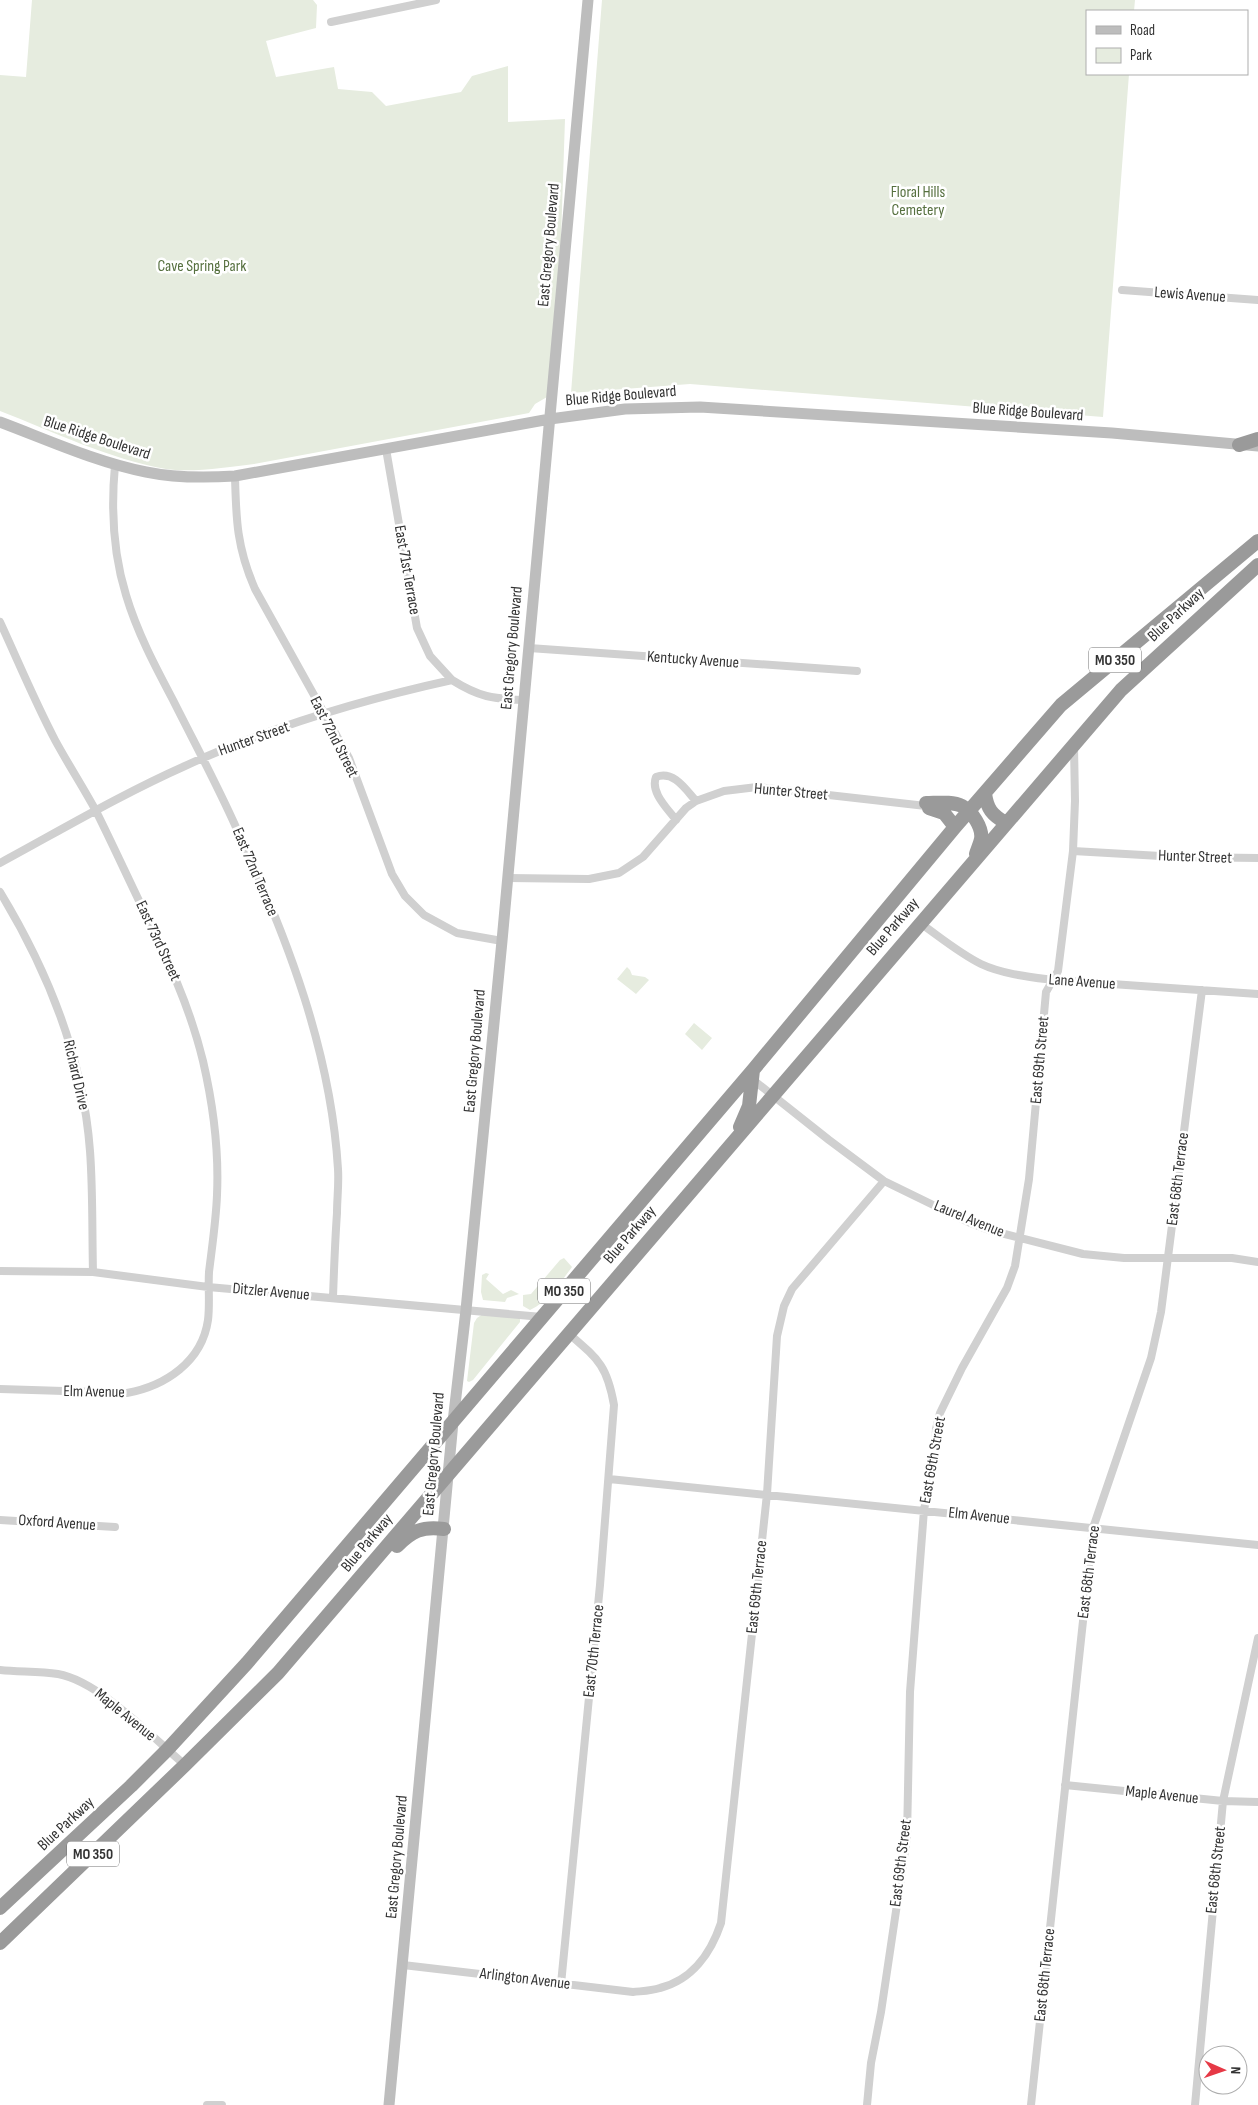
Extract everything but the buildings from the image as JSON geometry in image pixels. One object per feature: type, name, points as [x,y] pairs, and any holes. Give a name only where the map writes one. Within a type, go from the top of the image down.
[{"type":"highway","points":[[1239,445],[1258,440]]},
{"type":"highway","name":"Blue Parkway","points":[[0,1908],[86,1829],[167,1750],[247,1663],[751,1075],[970,810],[1061,705],[1258,541]]},
{"type":"highway","name":"Blue Parkway","points":[[0,1943],[278,1673],[1121,690],[1257,566]]},
{"type":"highway","points":[[985,793],[986,804],[992,814],[1006,823]]},
{"type":"highway","points":[[926,805],[961,805],[970,810],[979,827],[982,838],[973,862]]},
{"type":"highway","points":[[926,805],[944,812],[956,827]]},
{"type":"highway","points":[[735,1139],[749,1106],[751,1075]]},
{"type":"highway","points":[[351,1588],[369,1577],[413,1531],[425,1528],[444,1529]]},
{"type":"main road","name":"East Gregory Boulevard","points":[[390,2105],[453,1422],[466,1310],[508,878],[588,0]]},
{"type":"main road","name":"Blue Ridge Boulevard","points":[[0,422],[115,464],[174,476],[207,478],[235,476],[550,419],[625,409],[700,407],[1112,434],[1258,446]]},
{"type":"street","points":[[331,22],[436,0]]},
{"type":"street","name":"Lewis Avenue","points":[[1122,290],[1258,300]]},
{"type":"street","name":"East 71st Terrace","points":[[386,449],[417,628],[430,656],[452,680]]},
{"type":"street","name":"East 72nd Terrace","points":[[115,464],[112,494],[114,530],[118,560],[126,595],[145,645],[240,834],[266,894],[300,986],[322,1058],[332,1109],[339,1172],[333,1297]]},
{"type":"street","name":"East 72nd Street","points":[[235,476],[237,532],[245,567],[323,714],[349,758],[392,874],[405,896],[424,915],[457,933],[502,941]]},
{"type":"street","name":"East 73rd Street","points":[[0,622],[54,737],[96,812],[173,970],[190,1015],[203,1062],[213,1118],[217,1176],[217,1196],[208,1287]]},
{"type":"street","name":"Kentucky Avenue","points":[[529,648],[857,671]]},
{"type":"street","points":[[452,680],[484,697],[524,700]]},
{"type":"street","name":"Hunter Street","points":[[0,863],[203,758],[323,714],[398,692],[452,680]]},
{"type":"street","name":"East 69th Street","points":[[866,2105],[907,1837],[910,1692],[924,1510],[940,1413],[962,1368],[1007,1288],[1015,1266],[1021,1238],[1029,1179],[1046,992],[1058,971],[1073,851],[1075,801],[1074,744]]},
{"type":"street","points":[[676,820],[654,790],[656,777],[662,774],[669,775],[696,801]]},
{"type":"street","name":"Hunter Street","points":[[508,878],[589,879],[619,873],[643,858],[686,808],[696,801],[724,791],[757,787],[926,805]]},
{"type":"street","name":"Hunter Street","points":[[1073,851],[1178,857],[1258,858]]},
{"type":"street","name":"Richard Drive","points":[[0,892],[41,966],[59,1010],[74,1056],[84,1103],[90,1151],[93,1272]]},
{"type":"street","name":"Lane Avenue","points":[[920,923],[951,946],[982,965],[1019,975],[1053,980],[1258,994]]},
{"type":"street","name":"East 68th Terrace","points":[[1031,2105],[1093,1528],[1151,1358],[1161,1312],[1202,990]]},
{"type":"street","name":"Laurel Avenue","points":[[751,1075],[829,1140],[884,1181],[968,1222],[989,1230],[1083,1254],[1124,1258],[1232,1258],[1258,1262]]},
{"type":"street","name":"East 69th Terrace","points":[[647,1990],[660,1988],[677,1981],[692,1971],[705,1957],[721,1923],[767,1494],[777,1336],[784,1306],[801,1277],[884,1181]]},
{"type":"street","name":"Ditzler Avenue","points":[[0,1271],[93,1272],[208,1287],[542,1317]]},
{"type":"street","name":"Elm Avenue","points":[[0,1389],[127,1394],[146,1390],[163,1382],[179,1371],[192,1357],[201,1341],[207,1323],[208,1287]]},
{"type":"street","name":"East 70th Terrace","points":[[561,1984],[609,1479],[614,1405],[609,1379],[599,1362],[568,1333]]},
{"type":"street","name":"Elm Avenue","points":[[609,1479],[1258,1545]]},
{"type":"street","name":"Oxford Avenue","points":[[0,1520],[115,1527]]},
{"type":"street","name":"East 68th Street","points":[[1196,2105],[1223,1801],[1258,1638]]},
{"type":"street","name":"Maple Avenue","points":[[0,1670],[58,1674],[72,1678],[100,1692],[185,1765]]},
{"type":"street","name":"Maple Avenue","points":[[1065,1785],[1223,1801],[1258,1802]]},
{"type":"street","name":"Arlington Avenue","points":[[403,1965],[633,1992],[647,1990]]},
{"type":"street","points":[[207,2105],[222,2105]]},
{"type":"green space","name":"Cave Spring Park","points":[[32,0],[313,0],[317,5],[316,28],[266,41],[276,77],[334,67],[338,89],[372,92],[386,106],[461,92],[472,76],[508,66],[508,122],[565,119],[560,269],[547,397],[535,404],[529,413],[254,464],[187,470],[166,469],[124,459],[0,411],[0,75],[26,77]]},
{"type":"green space","name":"Floral Hills Cemetery","points":[[602,0],[1135,0],[1134,10],[1086,10],[1086,75],[1129,75],[1103,417],[690,384],[571,393]]},
{"type":"green space","points":[[627,967],[632,975],[645,977],[649,980],[636,994],[617,979]]},
{"type":"green space","points":[[694,1023],[712,1038],[702,1050],[685,1034]]},
{"type":"green space","points":[[564,1258],[572,1267],[553,1292],[530,1310],[523,1306],[523,1295],[531,1294],[560,1260]]},
{"type":"green space","points":[[489,1274],[486,1279],[503,1294],[511,1290],[519,1294],[507,1298],[505,1302],[483,1300],[481,1292],[482,1275]]},
{"type":"green space","points":[[483,1314],[520,1318],[520,1322],[473,1380],[469,1382],[467,1381],[474,1323]]}]
